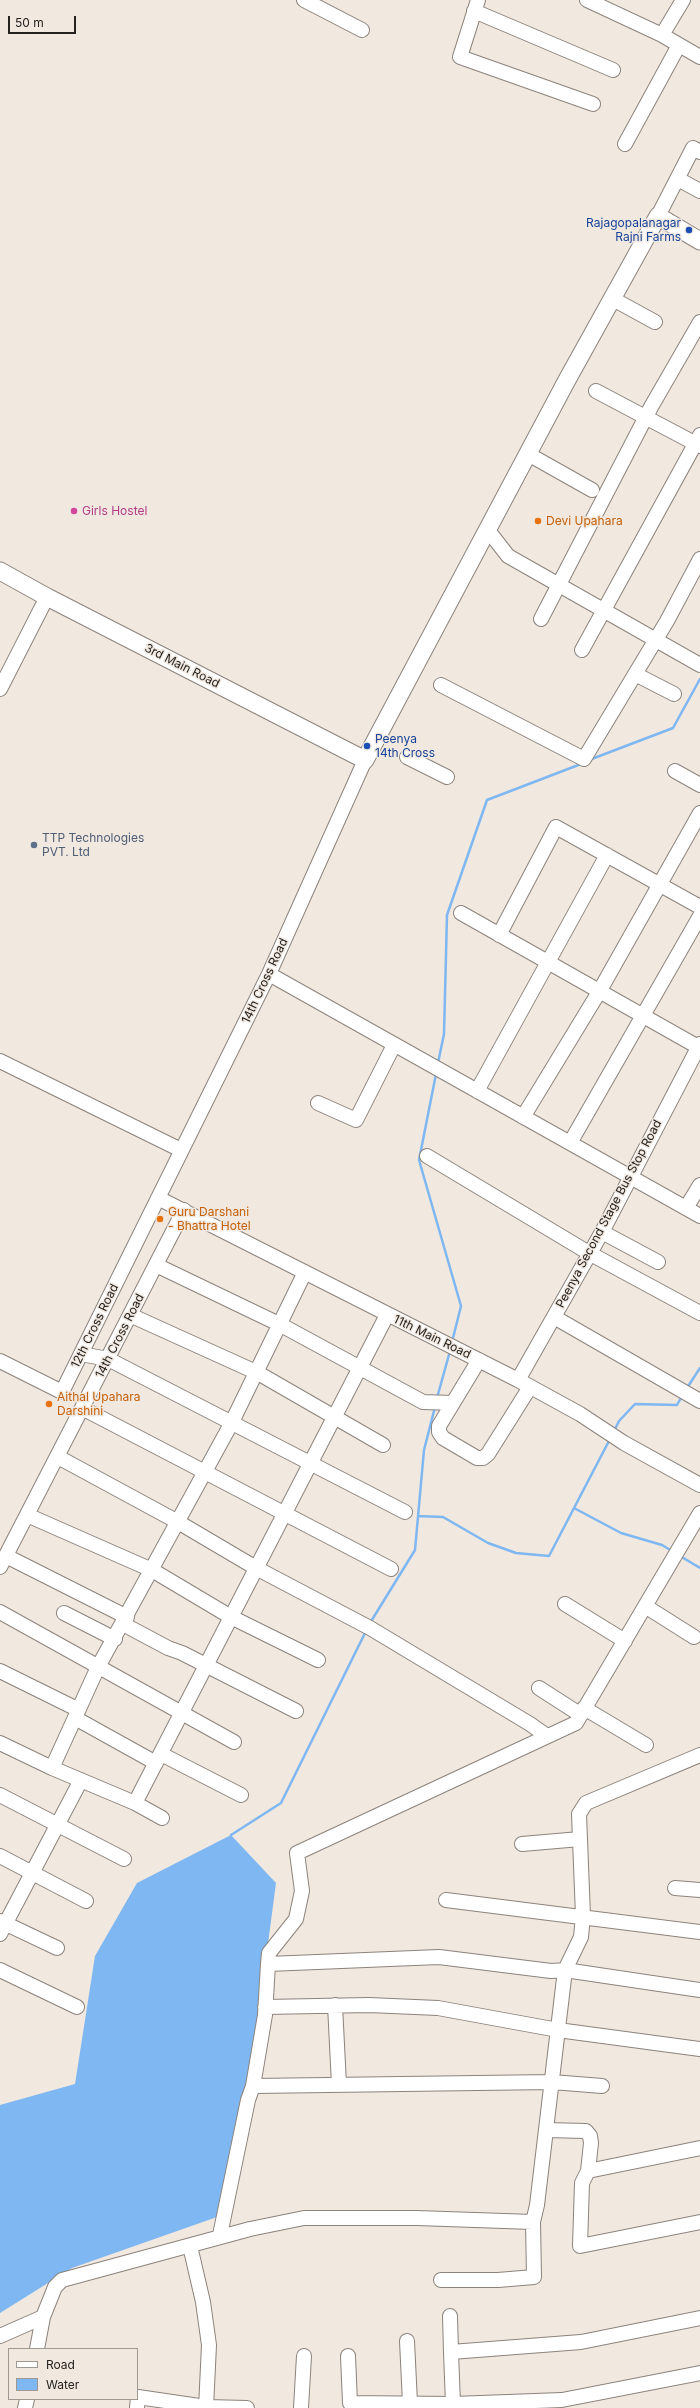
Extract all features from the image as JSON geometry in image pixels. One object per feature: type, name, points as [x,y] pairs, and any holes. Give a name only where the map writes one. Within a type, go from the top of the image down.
[{"type":"main road","points":[[365,760],[528,454],[658,216],[700,241]]},
{"type":"main road","name":"3rd Main Road","points":[[0,570],[47,597],[365,760]]},
{"type":"street","points":[[304,0],[362,30]]},
{"type":"street","points":[[587,0],[662,35],[700,57]]},
{"type":"street","points":[[662,35],[683,0]]},
{"type":"street","points":[[593,104],[460,57],[476,5],[613,70]]},
{"type":"street","points":[[625,144],[679,45]]},
{"type":"street","points":[[658,216],[694,148],[700,152]]},
{"type":"street","points":[[678,179],[700,191]]},
{"type":"street","points":[[613,299],[654,322]]},
{"type":"street","points":[[541,619],[646,418],[700,322]]},
{"type":"street","points":[[582,650],[698,442],[646,418],[596,391]]},
{"type":"street","points":[[528,454],[592,490]]},
{"type":"street","points":[[488,530],[508,556],[700,665]]},
{"type":"street","points":[[441,685],[584,759],[667,621],[700,559]]},
{"type":"street","points":[[0,689],[47,597]]},
{"type":"street","points":[[635,674],[674,694]]},
{"type":"street","points":[[407,758],[448,777]]},
{"type":"street","name":"14th Cross Road","points":[[158,1198],[269,974],[365,760]]},
{"type":"street","points":[[675,771],[700,785]]},
{"type":"street","points":[[523,1117],[599,992],[700,813]]},
{"type":"street","points":[[499,935],[556,827],[700,907]]},
{"type":"street","points":[[477,1091],[607,855]]},
{"type":"street","points":[[461,913],[547,964],[699,1047]]},
{"type":"street","points":[[570,1143],[700,916]]},
{"type":"street","points":[[269,974],[700,1216]]},
{"type":"street","points":[[318,1103],[356,1120],[394,1044]]},
{"type":"street","name":"Peenya Second Stage Bus Stop Road","points":[[518,1380],[602,1232],[699,1047]]},
{"type":"street","points":[[0,1061],[182,1150]]},
{"type":"street","points":[[427,1156],[589,1254],[700,1313]]},
{"type":"street","points":[[686,1208],[700,1185]]},
{"type":"street","name":"11th Main Road","points":[[158,1198],[518,1380],[700,1485]]},
{"type":"street","name":"12th Cross Road","points":[[0,1361],[62,1392],[158,1198]]},
{"type":"street","name":"14th Cross Road","points":[[3,1562],[184,1210]]},
{"type":"street","points":[[602,1232],[658,1262]]},
{"type":"street","points":[[156,1265],[281,1324],[360,1366],[423,1402],[453,1403]]},
{"type":"street","points":[[52,1768],[98,1667],[125,1621],[258,1373],[305,1272]]},
{"type":"street","points":[[130,1315],[258,1373],[383,1445]]},
{"type":"street","points":[[135,1803],[309,1463],[387,1315]]},
{"type":"street","points":[[554,1317],[695,1398]]},
{"type":"street","points":[[81,1354],[108,1359],[231,1424],[405,1512]]},
{"type":"street","points":[[479,1360],[439,1426],[439,1432],[444,1438],[477,1458],[483,1458],[530,1387]]},
{"type":"street","points":[[82,1408],[391,1569]]},
{"type":"street","points":[[58,1457],[178,1522],[256,1568],[370,1628],[530,1724],[546,1736]]},
{"type":"street","points":[[220,2235],[248,2100],[253,2086],[265,2007],[269,1953],[296,1919],[302,1891],[297,1853],[576,1723],[700,1513]]},
{"type":"street","points":[[27,1515],[152,1570],[231,1617],[318,1660]]},
{"type":"street","points":[[3,1562],[125,1621],[206,1666],[296,1712]]},
{"type":"street","points":[[566,1604],[625,1641]]},
{"type":"street","points":[[645,1606],[694,1637]]},
{"type":"street","points":[[0,1612],[234,1742]]},
{"type":"street","points":[[64,1613],[115,1639]]},
{"type":"street","points":[[0,1671],[158,1758],[241,1795]]},
{"type":"street","points":[[539,1688],[582,1712],[646,1744]]},
{"type":"street","points":[[0,1743],[52,1768],[135,1803],[162,1818]]},
{"type":"street","points":[[441,2280],[498,2280],[534,2277],[533,2222],[552,2082],[564,1970],[581,1937],[583,1916],[579,1814],[586,1803],[700,1757]]},
{"type":"street","points":[[57,1948],[2,1926],[81,1780]]},
{"type":"street","points":[[0,1795],[124,1859]]},
{"type":"street","points":[[522,1844],[580,1839]]},
{"type":"street","points":[[0,1856],[86,1901]]},
{"type":"street","points":[[675,1888],[700,1890]]},
{"type":"street","points":[[446,1900],[583,1916],[700,1932]]},
{"type":"street","points":[[268,1964],[439,1957],[551,1971],[564,1970],[700,1990]]},
{"type":"street","points":[[0,1970],[77,2008]]},
{"type":"street","points":[[265,2007],[369,2004],[438,2008],[558,2030],[700,2050]]},
{"type":"street","points":[[335,2005],[339,2085]]},
{"type":"street","points":[[253,2086],[552,2082],[602,2086]]},
{"type":"street","points":[[546,2130],[586,2131],[590,2136],[591,2143],[588,2171],[582,2183],[580,2246],[700,2222]]},
{"type":"street","points":[[588,2171],[700,2148]]},
{"type":"street","points":[[37,2348],[43,2317],[55,2288],[62,2280],[190,2246],[220,2235],[304,2218],[417,2218],[533,2222]]},
{"type":"street","points":[[190,2246],[204,2302],[209,2345],[206,2408]]},
{"type":"street","points":[[450,2316],[450,2352],[453,2404]]},
{"type":"street","points":[[0,2336],[43,2317]]},
{"type":"street","points":[[450,2352],[582,2342],[700,2318]]},
{"type":"street","points":[[407,2341],[410,2403]]},
{"type":"street","points":[[301,2408],[304,2356]]},
{"type":"street","points":[[348,2356],[350,2403],[410,2403],[426,2406],[453,2404],[491,2405],[562,2400],[700,2373]]},
{"type":"street","points":[[138,2397],[167,2404],[206,2408],[247,2408]]},
{"type":"water","points":[[231,1835],[276,1883],[251,2072],[217,2217],[72,2268],[0,2313],[0,2105],[75,2084],[95,1956],[137,1883]]},
{"type":"waterway","points":[[589,760],[673,728],[700,679]]},
{"type":"waterway","points":[[438,1063],[444,1034],[447,915],[487,800],[581,764]]},
{"type":"waterway","points":[[436,1074],[419,1160],[461,1306],[452,1342]]},
{"type":"waterway","points":[[437,1398],[450,1351]]},
{"type":"waterway","points":[[687,1388],[700,1368]]},
{"type":"waterway","points":[[614,1431],[619,1421],[635,1404],[677,1405],[682,1396]]},
{"type":"waterway","points":[[370,1623],[415,1550],[424,1450],[435,1407]]},
{"type":"waterway","points":[[418,1516],[443,1517],[488,1543],[516,1553],[549,1556],[610,1439]]},
{"type":"waterway","points":[[574,1508],[621,1533],[662,1545],[672,1551]]},
{"type":"waterway","points":[[680,1556],[700,1568]]},
{"type":"waterway","points":[[231,1835],[281,1803],[366,1631]]},
{"type":"place","name":"Rajagopalanagar Rajni Farms","points":[[689,230]]},
{"type":"place","name":"Girls Hostel","points":[[74,511]]},
{"type":"place","name":"Devi Upahara","points":[[538,521]]},
{"type":"place","name":"Peenya 14th Cross","points":[[367,746]]},
{"type":"place","name":"TTP Technologies PVT. Ltd","points":[[34,845]]},
{"type":"place","name":"Guru Darshani - Bhattra Hotel","points":[[160,1219]]},
{"type":"place","name":"Aithal Upahara Darshini","points":[[49,1404]]}]
